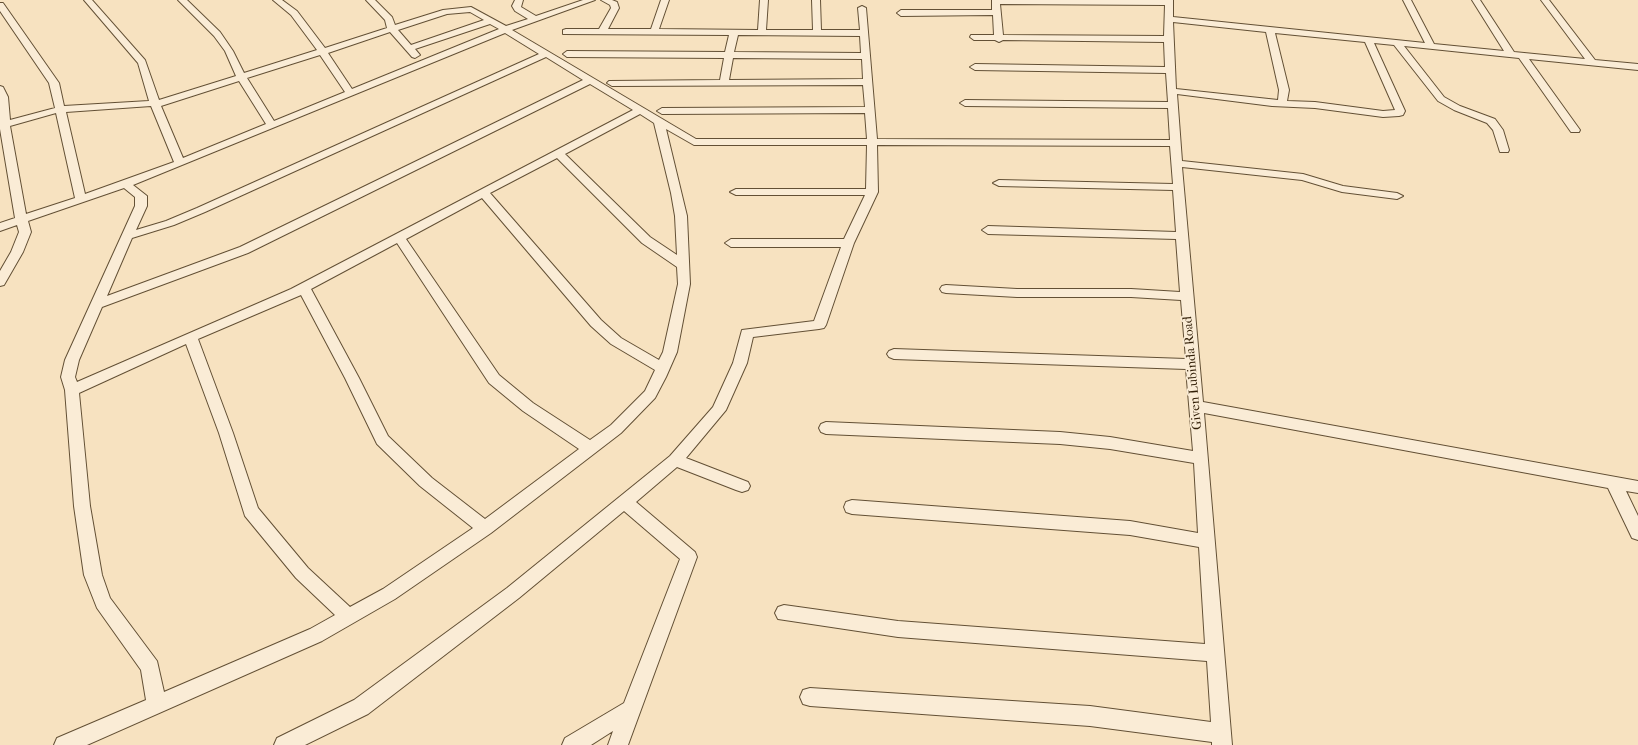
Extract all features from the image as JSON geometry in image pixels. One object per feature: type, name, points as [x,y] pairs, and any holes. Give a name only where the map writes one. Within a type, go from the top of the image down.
[{"type":"street","points":[[88,0],[142,62],[155,104],[180,163]]},
{"type":"street","points":[[182,0],[217,34],[229,51],[242,77],[271,125]]},
{"type":"street","points":[[277,0],[294,13],[323,51],[350,93]]},
{"type":"street","points":[[370,0],[423,63]]},
{"type":"street","points":[[519,0],[516,6],[518,9],[534,20]]},
{"type":"street","points":[[0,227],[125,184],[180,163],[504,30],[591,0]]},
{"type":"street","points":[[602,32],[615,8],[614,4],[605,0]]},
{"type":"street","points":[[654,32],[665,4],[665,0]]},
{"type":"street","points":[[762,32],[764,0]]},
{"type":"street","points":[[816,0],[817,32]]},
{"type":"street","points":[[999,39],[995,0],[1169,2]]},
{"type":"street","points":[[1407,0],[1431,46]]},
{"type":"street","points":[[1476,0],[1511,54]]},
{"type":"street","points":[[1545,0],[1592,62]]},
{"type":"street","points":[[3,125],[60,109],[155,104],[323,51],[457,1]]},
{"type":"street","name":"Given Lubinda Road","points":[[1169,2],[1168,39],[1170,70],[1186,296],[1201,458],[1221,739]]},
{"type":"street","points":[[0,5],[54,83],[81,199]]},
{"type":"street","points":[[284,745],[361,707],[513,593],[626,502],[675,460],[719,410],[740,363],[747,334],[819,325],[848,243],[872,192],[872,143],[862,8]]},
{"type":"street","points":[[391,26],[446,12],[471,9],[504,30],[641,109],[661,116],[694,142],[1176,143]]},
{"type":"street","points":[[901,13],[996,12]]},
{"type":"street","points":[[1168,19],[1638,67]]},
{"type":"street","points":[[409,48],[491,22]]},
{"type":"street","points":[[1270,30],[1284,90],[1282,103]]},
{"type":"street","points":[[566,32],[864,32]]},
{"type":"street","points":[[724,82],[734,32]]},
{"type":"street","points":[[974,37],[999,39],[1168,39]]},
{"type":"street","points":[[965,103],[1173,98],[1315,105],[1391,114],[1399,113],[1400,111],[1368,39]]},
{"type":"street","points":[[1396,42],[1441,99],[1457,108],[1491,121],[1498,130],[1504,150]]},
{"type":"street","points":[[128,236],[170,223],[201,210],[546,54]]},
{"type":"street","points":[[568,54],[866,56]]},
{"type":"street","points":[[1522,55],[1575,130]]},
{"type":"street","points":[[976,67],[1170,70]]},
{"type":"street","points":[[98,304],[244,250],[590,80]]},
{"type":"street","points":[[612,83],[868,82]]},
{"type":"street","points":[[0,90],[3,97],[3,125],[21,219],[25,232],[17,252],[0,282]]},
{"type":"street","points":[[72,390],[304,288],[641,109]]},
{"type":"street","points":[[661,116],[869,110]]},
{"type":"street","points":[[64,745],[316,635],[389,594],[485,528],[616,429],[650,394],[670,352],[684,284],[681,216],[677,193],[663,141],[661,116]]},
{"type":"street","points":[[558,154],[646,240],[683,265]]},
{"type":"street","points":[[1177,163],[1202,167],[1303,177],[1342,189],[1397,196]]},
{"type":"street","points":[[999,183],[1179,188]]},
{"type":"street","points":[[125,184],[141,196],[141,206],[72,360],[68,377],[72,390],[82,506],[93,575],[102,602],[150,666],[156,704]]},
{"type":"street","points":[[736,192],[872,192]]},
{"type":"street","points":[[484,193],[596,323],[616,341],[643,358],[663,368]]},
{"type":"street","points":[[988,230],[1182,236]]},
{"type":"street","points":[[399,238],[463,330],[494,379],[528,407],[590,448]]},
{"type":"street","points":[[731,243],[848,243]]},
{"type":"street","points":[[304,288],[352,378],[382,440],[426,482],[485,528]]},
{"type":"street","points":[[946,289],[1016,293],[1131,293],[1186,296]]},
{"type":"street","points":[[190,337],[226,433],[251,511],[302,573],[349,617]]},
{"type":"street","points":[[894,354],[1192,364]]},
{"type":"street","points":[[1196,406],[1638,487]]},
{"type":"street","points":[[826,428],[1060,438],[1110,443],[1201,458]]},
{"type":"street","points":[[675,460],[742,486]]},
{"type":"street","points":[[1614,483],[1638,533]]},
{"type":"street","points":[[618,745],[689,557],[626,502]]},
{"type":"street","points":[[852,507],[1130,528],[1207,541]]},
{"type":"street","points":[[784,613],[898,630],[1085,642],[1215,653]]},
{"type":"street","points":[[810,697],[1090,716],[1221,739]]},
{"type":"street","points":[[572,745],[631,710]]}]
